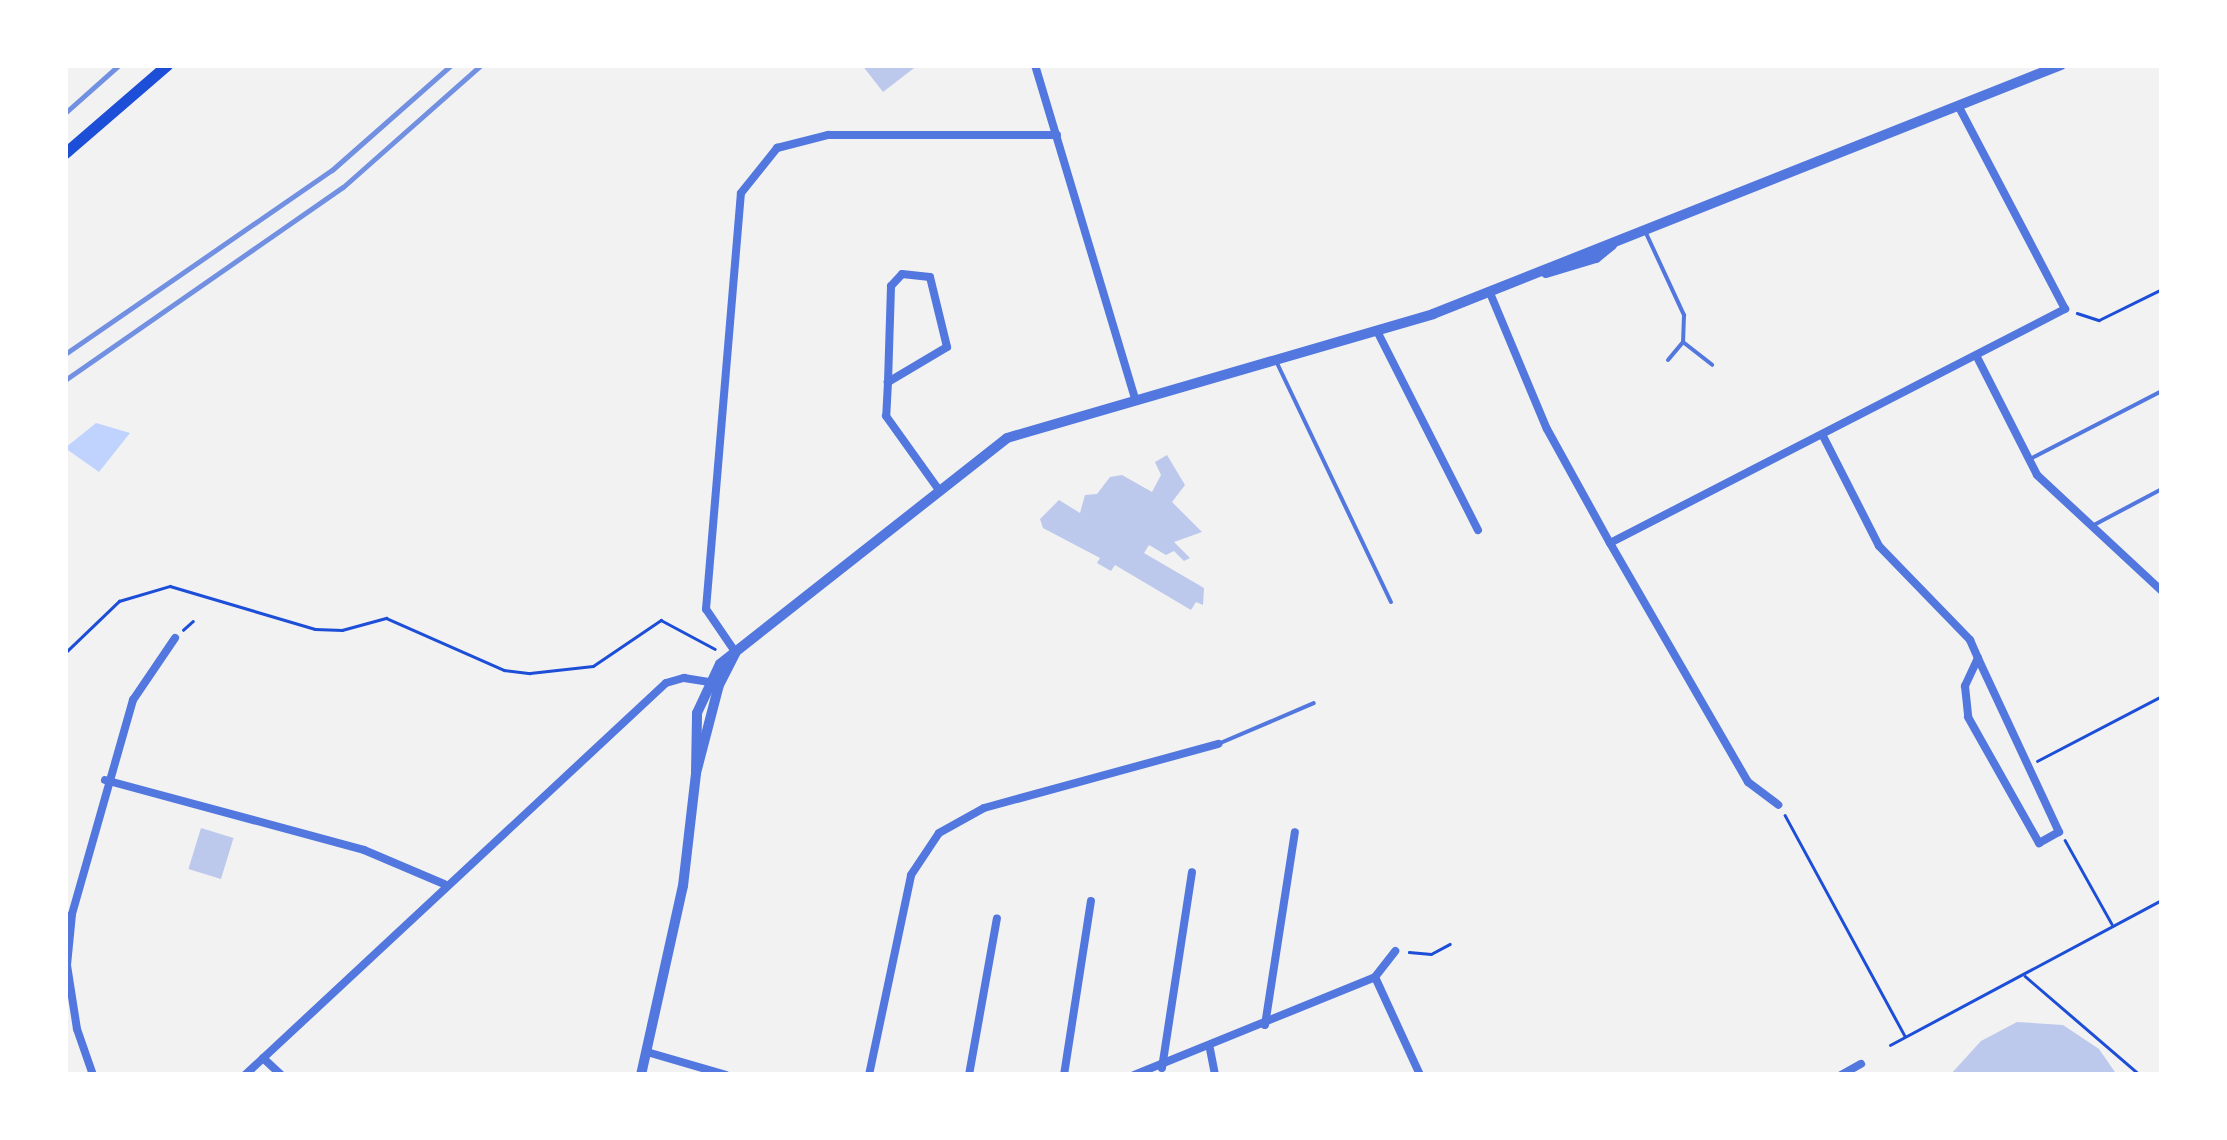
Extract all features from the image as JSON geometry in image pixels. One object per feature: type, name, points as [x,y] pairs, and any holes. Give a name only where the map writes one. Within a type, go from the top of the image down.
[{"type":"main road","points":[[65,154],[167,65]]},
{"type":"street","points":[[1036,65],[1135,399]]},
{"type":"street","points":[[641,1075],[680,904],[696,773],[697,713],[707,680],[736,652],[939,490],[1028,428],[1378,333],[1490,293],[1582,250],[1615,242],[2061,65]]},
{"type":"street","points":[[1610,543],[2066,309],[1958,105]]},
{"type":"street","points":[[736,652],[706,609],[734,232],[748,180],[777,148],[828,135],[1057,135]]},
{"type":"street","points":[[888,382],[947,347],[930,277],[902,274],[891,286],[886,420],[939,490]]},
{"type":"street","points":[[1490,293],[1548,430],[1610,543],[1748,782],[1778,805]]},
{"type":"street","points":[[1378,333],[1478,530]]},
{"type":"street","points":[[1977,356],[2028,460],[2162,591]]},
{"type":"street","points":[[1823,436],[1879,546],[1961,626],[1978,658],[2059,832],[2039,843],[1968,716],[1965,686],[1978,658]]},
{"type":"street","points":[[93,1075],[77,1029],[66,965],[72,914],[105,780],[133,700],[175,638]]},
{"type":"street","points":[[696,773],[719,685],[736,652]]},
{"type":"street","points":[[245,1075],[444,884],[666,683],[707,680],[719,685]]},
{"type":"street","points":[[869,1075],[910,876],[939,834],[984,808],[1218,744]]},
{"type":"street","points":[[105,780],[364,850],[444,884]]},
{"type":"street","points":[[1265,1024],[1295,832]]},
{"type":"street","points":[[1162,1068],[1192,872]]},
{"type":"street","points":[[1064,1075],[1092,901]]},
{"type":"street","points":[[969,1075],[997,918]]},
{"type":"street","points":[[1134,1075],[1210,1049],[1375,977],[1395,951]]},
{"type":"street","points":[[1375,977],[1420,1075]]},
{"type":"street","points":[[1210,1049],[1215,1075]]},
{"type":"street","points":[[647,1052],[726,1075]]},
{"type":"street","points":[[263,1058],[282,1075]]},
{"type":"street","points":[[1841,1075],[1861,1064]]},
{"type":"lane","points":[[1645,230],[1684,315],[1684,342],[1668,360]]},
{"type":"lane","points":[[1684,342],[1712,365]]},
{"type":"lane","points":[[1276,361],[1390,602]]},
{"type":"lane","points":[[2028,460],[2162,391]]},
{"type":"lane","points":[[2092,526],[2162,489]]},
{"type":"lane","points":[[1218,744],[1314,704]]},
{"type":"path","points":[[2066,309],[2098,320],[2162,289]]},
{"type":"path","points":[[65,653],[118,601],[170,586],[316,629],[342,630],[386,618],[504,670],[530,674],[594,666],[661,620],[715,648]]},
{"type":"path","points":[[2027,766],[2162,696]]},
{"type":"path","points":[[1778,805],[1905,1038]]},
{"type":"path","points":[[2059,832],[2113,926]]},
{"type":"path","points":[[1890,1045],[2162,900]]},
{"type":"path","points":[[1395,951],[1431,954],[1450,944]]},
{"type":"path","points":[[2024,975],[2140,1075]]},
{"type":"water","points":[[96,423],[130,433],[99,472],[65,448]]},
{"type":"building","points":[[862,65],[918,65],[883,92]]},
{"type":"building","points":[[1167,455],[1185,485],[1172,502],[1202,532],[1174,542],[1190,558],[1184,561],[1174,551],[1166,555],[1149,545],[1144,553],[1204,588],[1203,605],[1196,602],[1191,610],[1115,565],[1111,571],[1097,563],[1100,558],[1043,528],[1040,519],[1059,500],[1080,513],[1085,495],[1097,494],[1110,477],[1122,475],[1152,492],[1161,475],[1155,462]]},
{"type":"building","points":[[201,828],[234,838],[221,879],[188,869]]},
{"type":"building","points":[[2017,1022],[2063,1025],[2099,1049],[2117,1075],[1950,1075],[1981,1041]]},
{"type":"railway","points":[[65,113],[119,65]]},
{"type":"railway","points":[[65,354],[332,170],[451,65]]},
{"type":"railway","points":[[65,380],[343,187],[481,65]]}]
